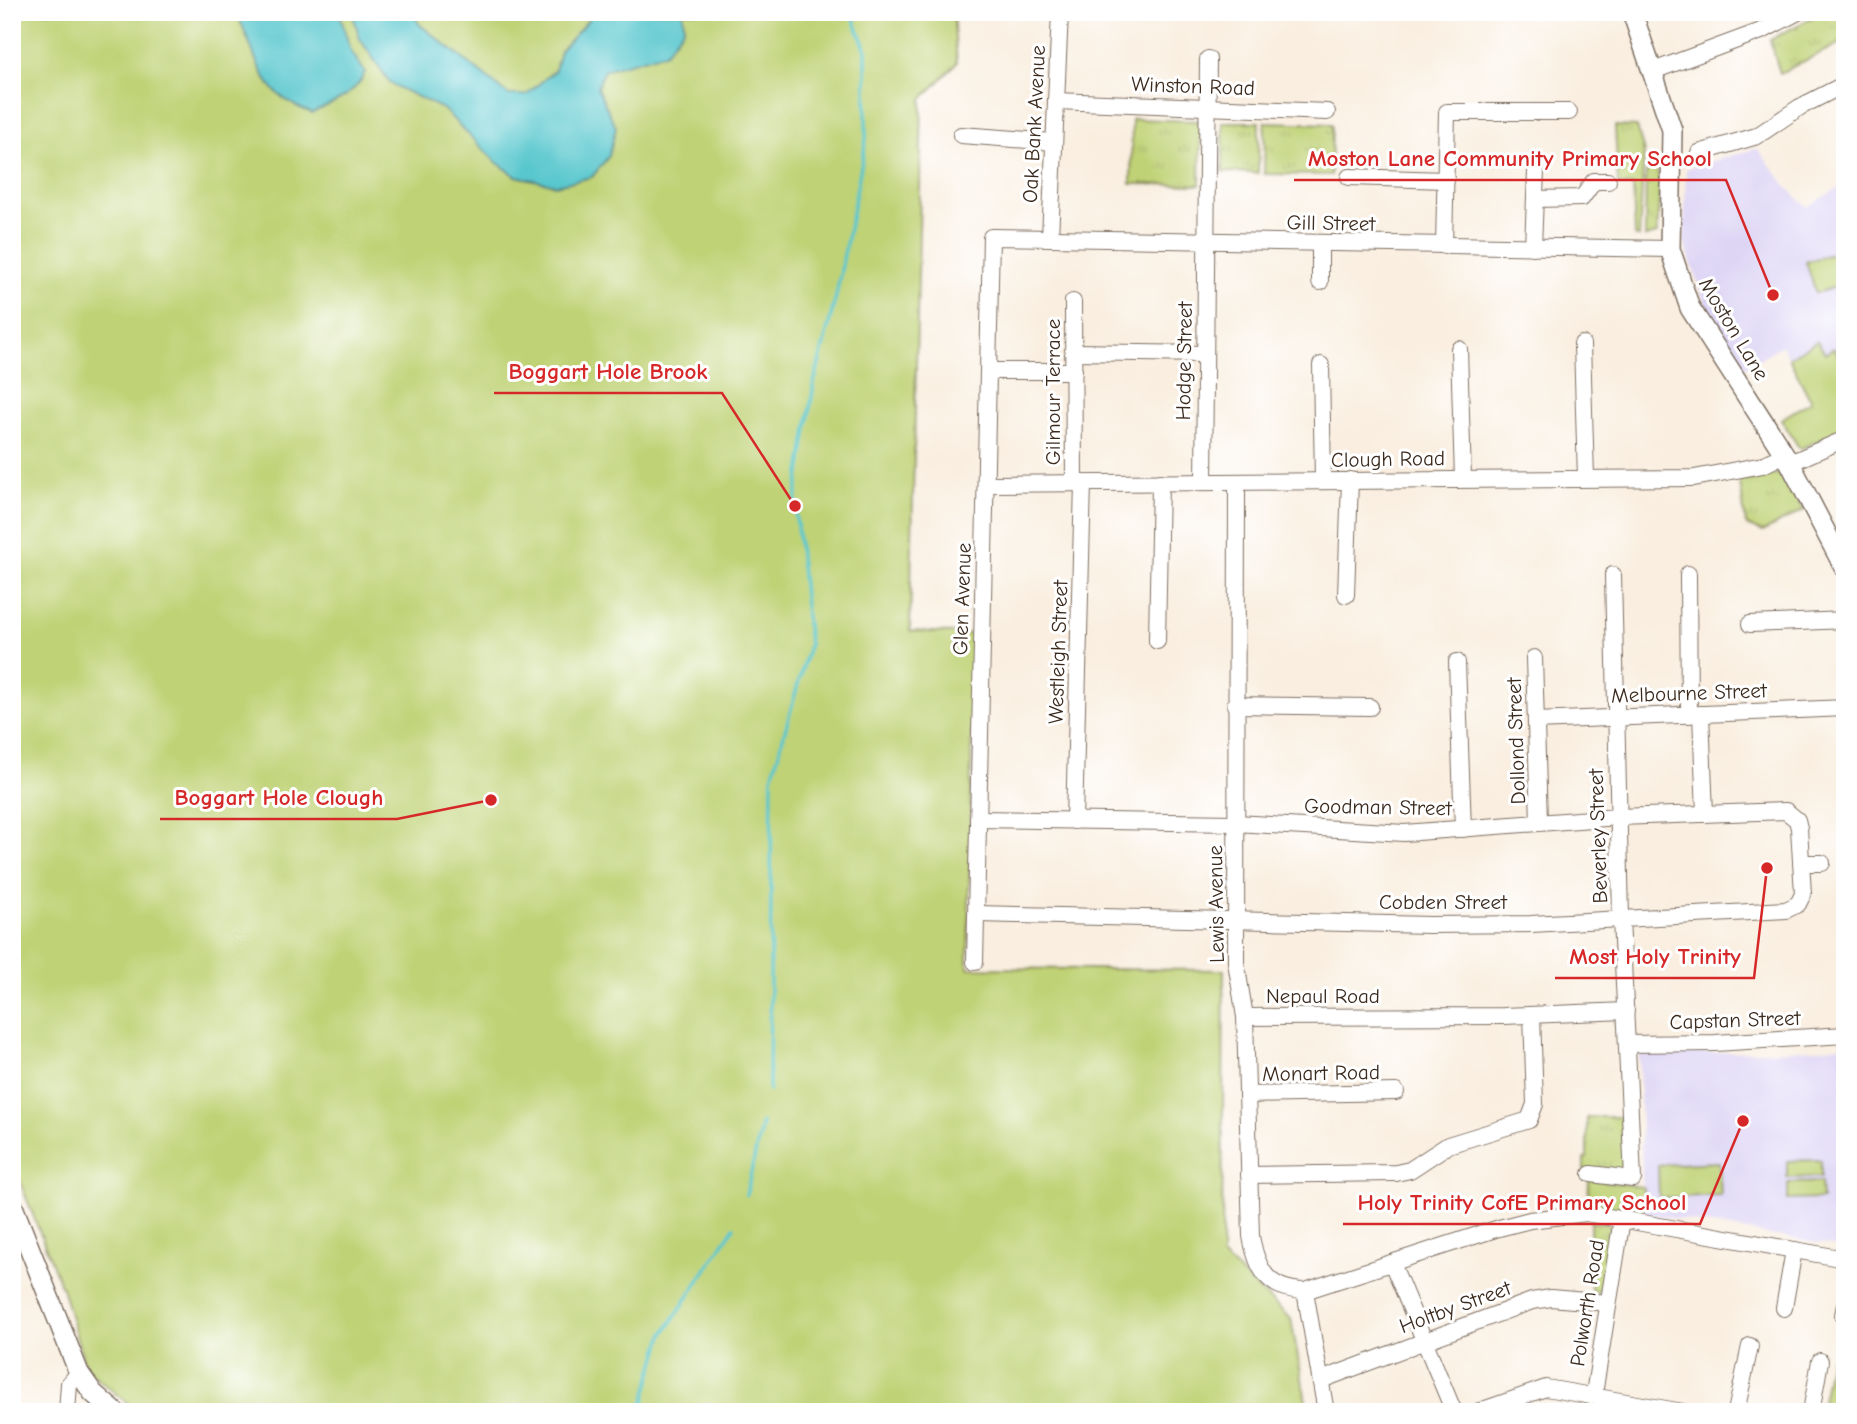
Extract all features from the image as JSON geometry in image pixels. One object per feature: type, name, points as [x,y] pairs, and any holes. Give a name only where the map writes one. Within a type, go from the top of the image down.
[{"type":"street","name":"Oak Bank Avenue","points":[[1049,238],[1060,12]]},
{"type":"street","name":"Moston Lane","points":[[1632,12],[1672,130],[1670,249],[1690,308],[1787,459],[1845,569]]},
{"type":"street","points":[[1653,71],[1764,30],[1798,12]]},
{"type":"street","name":"Hodge Street","points":[[1204,482],[1208,59]]},
{"type":"street","points":[[1699,153],[1757,136],[1800,107],[1844,87]]},
{"type":"street","name":"Winston Road","points":[[1056,101],[1327,112]]},
{"type":"street","points":[[1444,246],[1447,112],[1569,112]]},
{"type":"street","points":[[961,135],[1054,142]]},
{"type":"street","points":[[1533,247],[1536,171]]},
{"type":"street","points":[[1349,177],[1446,180]]},
{"type":"street","points":[[1535,199],[1582,198],[1594,181],[1608,181]]},
{"type":"street","name":"Gill Street","points":[[991,237],[1670,249]]},
{"type":"street","name":"Glen Avenue","points":[[975,962],[988,484],[991,237]]},
{"type":"street","points":[[1320,244],[1320,282]]},
{"type":"street","name":"Gilmour Terrace","points":[[1073,302],[1073,372],[1079,483]]},
{"type":"street","points":[[1582,344],[1586,478]]},
{"type":"street","points":[[1459,349],[1463,479]]},
{"type":"street","points":[[1073,352],[1205,354]]},
{"type":"street","points":[[1321,365],[1323,481]]},
{"type":"street","points":[[989,371],[1073,372]]},
{"type":"street","name":"Clough Road","points":[[988,484],[1694,478],[1787,459],[1845,439]]},
{"type":"street","points":[[1346,595],[1350,480]]},
{"type":"street","points":[[1157,641],[1160,482]]},
{"type":"street","name":"Westleigh Street","points":[[1074,821],[1079,483]]},
{"type":"street","name":"Lewis Avenue","points":[[1237,483],[1236,962],[1245,1017],[1249,1175],[1255,1259],[1266,1276],[1285,1291],[1305,1292]]},
{"type":"street","points":[[1688,574],[1695,714],[1705,814]]},
{"type":"street","name":"Beverley Street","points":[[1591,1174],[1633,1179],[1621,918],[1613,575]]},
{"type":"street","points":[[1750,624],[1845,620]]},
{"type":"street","name":"Dollond Street","points":[[1534,658],[1539,822]]},
{"type":"street","points":[[1457,662],[1463,830]]},
{"type":"street","points":[[1235,705],[1370,707]]},
{"type":"street","name":"Melbourne Street","points":[[1536,721],[1845,708]]},
{"type":"street","name":"Goodman Street","points":[[978,819],[1236,823],[1404,833],[1618,817],[1777,812]]},
{"type":"street","name":"Cobden Street","points":[[978,914],[1235,918],[1430,925],[1621,918],[1794,907],[1802,894],[1797,820],[1792,814],[1777,812]]},
{"type":"street","points":[[1801,863],[1822,863]]},
{"type":"street","name":"Nepaul Road","points":[[1245,1017],[1532,1015],[1626,1011]]},
{"type":"street","points":[[1249,1175],[1396,1173],[1410,1170],[1448,1145],[1529,1119],[1535,1104],[1532,1015]]},
{"type":"street","name":"Capstan Street","points":[[1627,1044],[1715,1043],[1845,1035]]},
{"type":"street","name":"Monart Road","points":[[1247,1095],[1396,1092]]},
{"type":"street","points":[[12,1204],[79,1373],[93,1393],[115,1412]]},
{"type":"street","points":[[1326,1412],[1305,1292],[1530,1220],[1586,1213],[1845,1259]]},
{"type":"street","name":"Polworth Road","points":[[1594,1394],[1622,1219]]},
{"type":"street","points":[[1784,1308],[1794,1250]]},
{"type":"street","points":[[1392,1262],[1454,1412]]},
{"type":"street","name":"Holtby Street","points":[[1321,1380],[1532,1301],[1560,1298],[1608,1303]]},
{"type":"street","points":[[1736,1412],[1750,1346]]},
{"type":"street","points":[[1811,1412],[1820,1361]]},
{"type":"street","points":[[67,1412],[69,1384],[79,1373]]},
{"type":"street","points":[[1477,1412],[1546,1388],[1594,1394],[1683,1412]]},
{"type":"shaded area","points":[[1757,148],[1788,188],[1807,207],[1845,184],[1845,428],[1800,449],[1781,419],[1811,401],[1782,345],[1744,368],[1705,304],[1684,241],[1686,169]]},
{"type":"shaded area","points":[[1845,1045],[1845,1248],[1643,1213],[1639,1055],[1819,1049]]},
{"type":"green space","points":[[12,12],[953,12],[957,63],[922,99],[910,631],[973,634],[968,968],[1224,970],[1222,1256],[1291,1319],[1308,1412],[138,1412],[86,1369],[63,1291],[20,1182],[12,1174]]},
{"type":"green space","points":[[1822,12],[1839,12],[1845,21],[1845,41],[1780,73],[1770,40]]},
{"type":"green space","points":[[1132,119],[1201,121],[1200,185],[1131,184]]},
{"type":"green space","points":[[1223,122],[1259,122],[1258,173],[1223,172]]},
{"type":"green space","points":[[1265,122],[1332,124],[1331,175],[1264,174]]},
{"type":"green space","points":[[1615,126],[1637,127],[1644,152],[1639,237],[1635,236],[1633,186],[1618,185]]},
{"type":"green space","points":[[1655,162],[1660,183],[1657,234],[1645,237],[1646,175],[1649,164]]},
{"type":"green space","points":[[1837,252],[1845,284],[1816,293],[1806,262]]},
{"type":"green space","points":[[1817,341],[1825,353],[1834,348],[1845,367],[1845,428],[1800,449],[1781,419],[1811,401],[1789,358]]},
{"type":"green space","points":[[1779,474],[1804,510],[1763,532],[1746,525],[1740,483],[1742,478]]},
{"type":"green space","points":[[1587,1117],[1621,1117],[1624,1173],[1584,1170],[1584,1159],[1587,1158]]},
{"type":"green space","points":[[1821,1160],[1821,1177],[1787,1178],[1787,1161]]},
{"type":"green space","points":[[1719,1162],[1721,1195],[1659,1198],[1658,1165]]},
{"type":"green space","points":[[1589,1179],[1643,1187],[1643,1213],[1588,1203]]},
{"type":"green space","points":[[1821,1182],[1822,1199],[1788,1200],[1788,1183]]},
{"type":"green space","points":[[1590,1222],[1608,1224],[1612,1230],[1605,1286],[1597,1292],[1591,1291]]},
{"type":"green space","points":[[1830,1359],[1845,1362],[1845,1412],[1820,1412]]},
{"type":"water","points":[[236,12],[339,12],[351,51],[365,72],[361,80],[343,97],[312,113],[294,105],[270,85],[262,73]]},
{"type":"water","points":[[352,12],[413,12],[419,24],[509,95],[526,95],[555,70],[560,51],[589,19],[590,12],[683,12],[684,28],[665,53],[604,70],[597,88],[616,127],[609,156],[592,177],[556,185],[516,176],[495,161],[443,109],[391,84],[360,39]]},
{"type":"waterway","points":[[769,1090],[772,777],[809,645],[795,506],[814,383],[836,296],[866,140],[866,50],[851,12]]},
{"type":"waterway","points":[[746,1195],[762,1123]]},
{"type":"waterway","points":[[641,1412],[663,1335],[734,1227]]},
{"type":"place","name":"Moston Lane Community Primary School","points":[[1773,295]]},
{"type":"place","name":"Boggart Hole Brook","points":[[795,506]]},
{"type":"place","name":"Boggart Hole Clough","points":[[491,800]]},
{"type":"place","name":"Most Holy Trinity","points":[[1767,868]]},
{"type":"place","name":"Holy Trinity CofE Primary School","points":[[1743,1121]]}]
